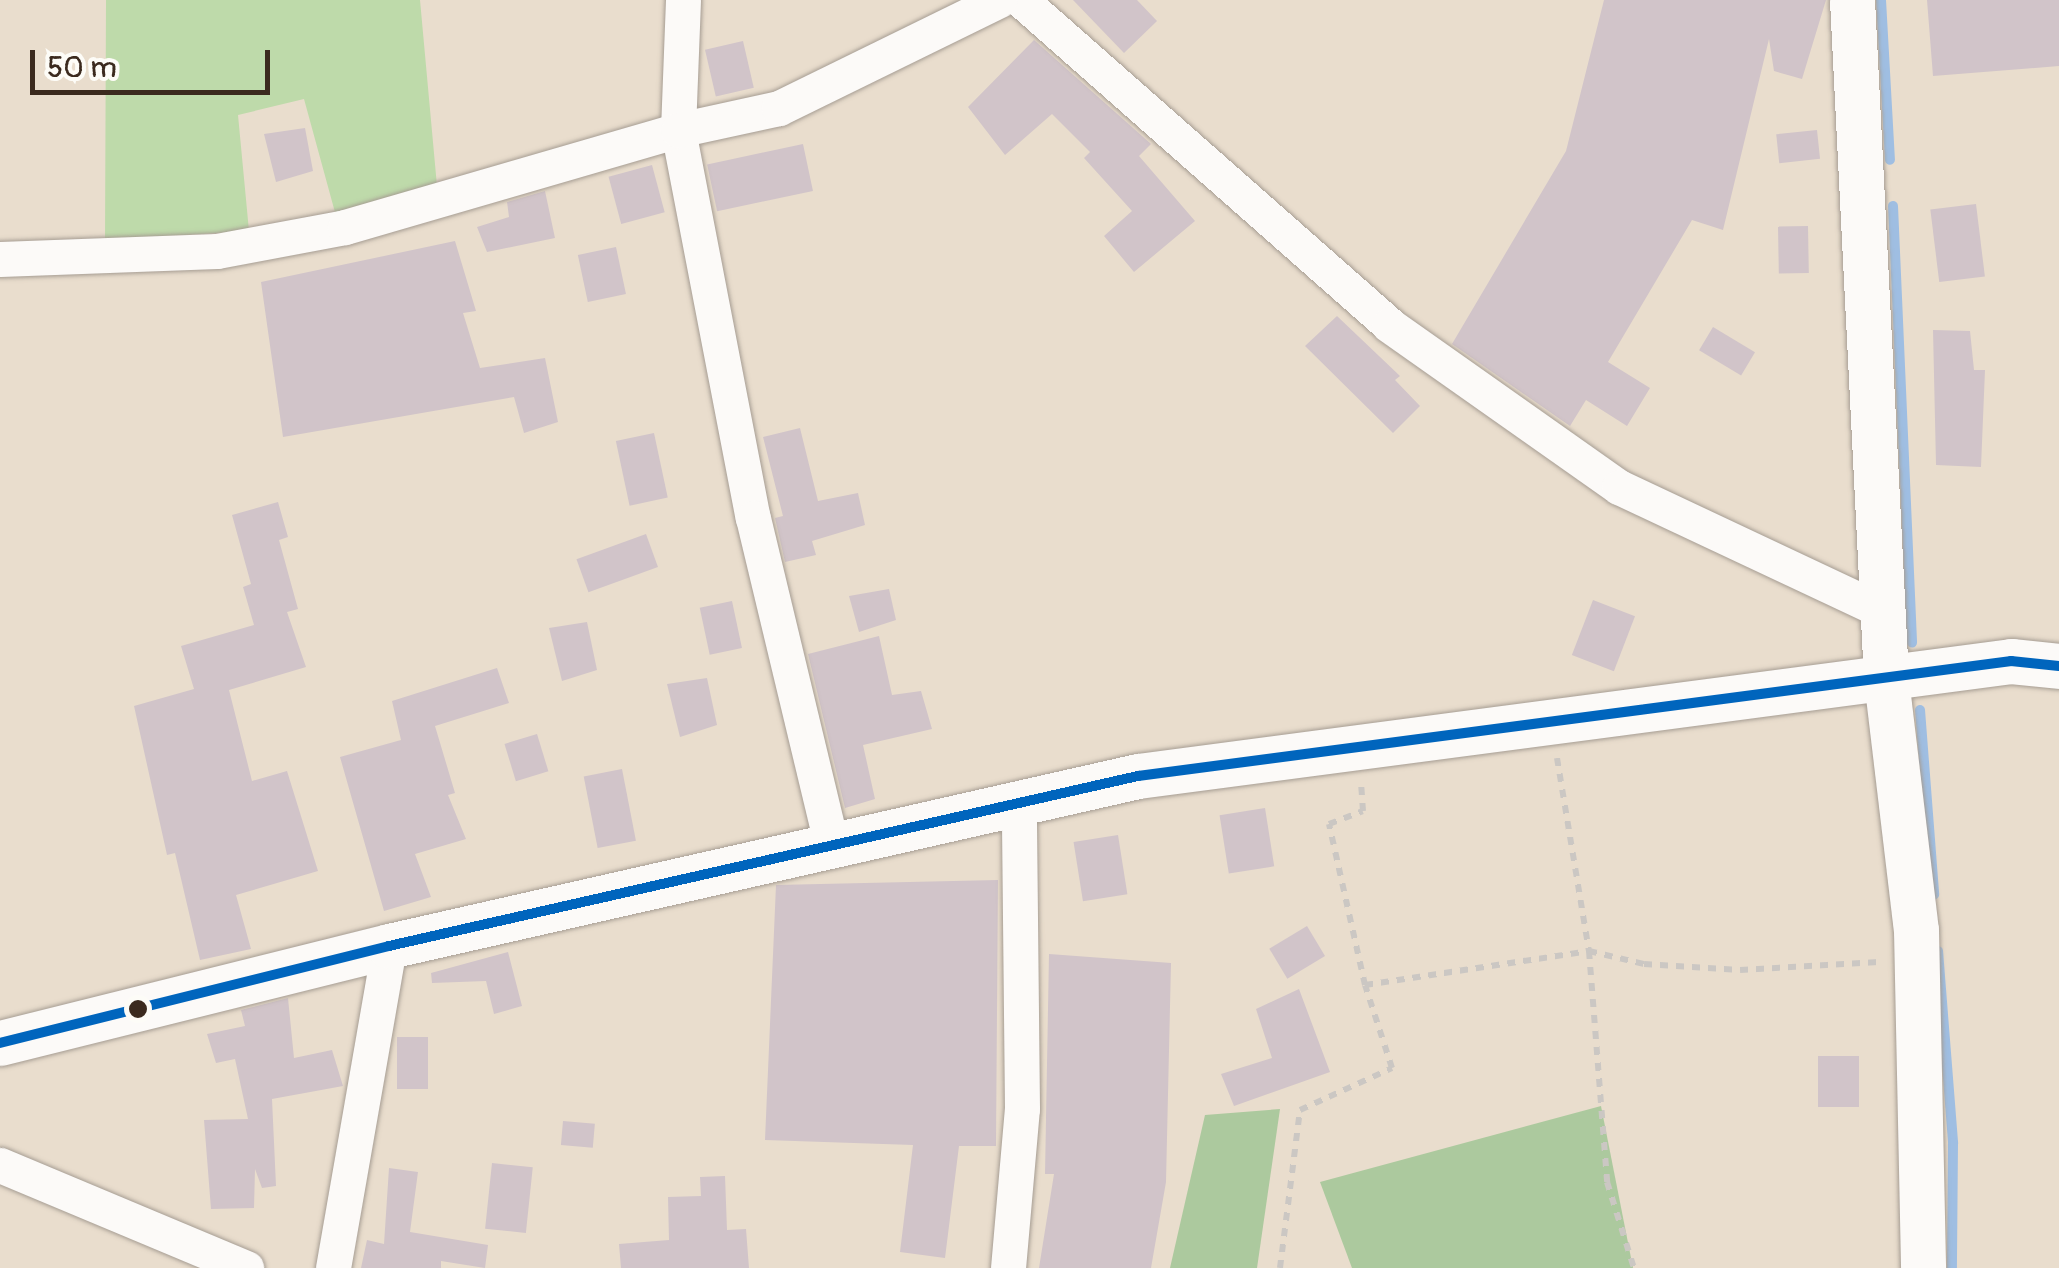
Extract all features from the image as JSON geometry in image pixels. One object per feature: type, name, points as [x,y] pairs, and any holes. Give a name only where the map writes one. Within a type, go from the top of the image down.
[{"type":"street","points":[[683,0],[678,130],[753,518],[832,846]]},
{"type":"street","points":[[0,259],[217,251],[345,226],[678,130],[779,108],[998,0]]},
{"type":"street","points":[[1021,0],[1389,325],[1619,488],[1884,612]]},
{"type":"street","points":[[1852,0],[1886,679],[1918,960],[1923,1268]]},
{"type":"street","points":[[0,1043],[389,946],[1138,776],[2011,661],[2059,666]]},
{"type":"street","points":[[1008,1268],[1022,1110],[1019,803]]},
{"type":"street","points":[[334,1268],[389,946]]},
{"type":"street","points":[[0,1165],[246,1268]]},
{"type":"path","points":[[1551,722],[1589,951],[1607,1182],[1634,1268]]},
{"type":"path","points":[[1280,1268],[1300,1110],[1392,1068],[1365,985],[1329,824],[1363,811],[1358,748]]},
{"type":"path","points":[[1365,985],[1589,951],[1644,964],[1740,970],[1918,960]]},
{"type":"green space","points":[[106,0],[420,0],[437,186],[336,216],[304,99],[238,115],[249,231],[105,240]]},
{"type":"green space","points":[[1601,1106],[1633,1268],[1352,1268],[1320,1182]]},
{"type":"green space","points":[[1280,1109],[1257,1268],[1170,1268],[1205,1115]]},
{"type":"building","points":[[1073,0],[1137,0],[1157,21],[1124,53]]},
{"type":"building","points":[[1604,0],[1826,0],[1802,79],[1774,71],[1769,39],[1723,230],[1692,220],[1608,362],[1650,388],[1627,426],[1586,400],[1570,426],[1452,344],[1566,151]]},
{"type":"building","points":[[1927,0],[2059,0],[2059,66],[1933,76]]},
{"type":"building","points":[[1034,40],[1151,144],[1139,156],[1195,221],[1134,272],[1104,236],[1132,211],[1084,158],[1090,152],[1052,114],[1005,155],[968,107]]},
{"type":"building","points":[[743,41],[754,88],[716,97],[705,50]]},
{"type":"building","points":[[305,128],[313,171],[276,182],[264,134]]},
{"type":"building","points":[[1817,130],[1820,159],[1779,163],[1776,134]]},
{"type":"building","points":[[803,144],[813,191],[717,211],[707,164]]},
{"type":"building","points":[[652,165],[665,212],[621,224],[609,177]]},
{"type":"building","points":[[545,191],[555,238],[487,252],[477,227],[509,217],[507,202]]},
{"type":"building","points":[[1976,204],[1985,276],[1939,282],[1930,210]]},
{"type":"building","points":[[1808,226],[1809,273],[1779,274],[1778,227]]},
{"type":"building","points":[[455,241],[476,311],[463,313],[480,368],[545,358],[558,422],[524,433],[514,397],[283,437],[261,282]]},
{"type":"building","points":[[616,247],[626,294],[588,302],[578,255]]},
{"type":"building","points":[[1337,316],[1400,376],[1395,380],[1420,406],[1393,433],[1305,346]]},
{"type":"building","points":[[1713,327],[1755,352],[1741,375],[1699,350]]},
{"type":"building","points":[[1933,330],[1970,331],[1974,370],[1985,370],[1981,467],[1936,465]]},
{"type":"building","points":[[800,428],[818,501],[858,493],[865,525],[812,541],[816,555],[785,562],[775,518],[783,516],[763,437]]},
{"type":"building","points":[[654,433],[668,498],[630,506],[616,441]]},
{"type":"building","points":[[278,502],[288,537],[279,540],[298,609],[287,612],[306,667],[229,690],[252,781],[287,771],[318,871],[236,895],[251,949],[200,960],[175,853],[167,855],[134,706],[194,689],[181,646],[254,625],[243,587],[251,584],[232,515]]},
{"type":"building","points":[[646,534],[658,567],[588,592],[576,559]]},
{"type":"building","points":[[889,589],[896,620],[859,632],[849,596]]},
{"type":"building","points":[[1593,600],[1635,616],[1614,671],[1572,655]]},
{"type":"building","points":[[732,601],[742,648],[710,655],[700,608]]},
{"type":"building","points":[[587,622],[597,670],[562,681],[549,628]]},
{"type":"building","points":[[879,636],[892,695],[921,691],[932,729],[863,745],[875,799],[845,808],[808,654]]},
{"type":"building","points":[[497,668],[509,703],[435,726],[455,793],[448,795],[466,839],[415,854],[431,897],[384,911],[340,757],[401,740],[392,701]]},
{"type":"building","points":[[707,678],[717,725],[680,737],[667,684]]},
{"type":"building","points":[[537,734],[548,771],[516,781],[504,744]]},
{"type":"building","points":[[622,769],[636,841],[598,848],[584,776]]},
{"type":"building","points":[[1265,808],[1274,866],[1229,873],[1220,815]]},
{"type":"building","points":[[1118,835],[1127,894],[1083,901],[1074,842]]},
{"type":"building","points":[[998,880],[996,1146],[959,1146],[945,1258],[900,1252],[913,1145],[765,1140],[776,885]]},
{"type":"building","points":[[1307,926],[1325,956],[1287,979],[1269,949]]},
{"type":"building","points":[[508,952],[522,1006],[494,1014],[486,981],[432,983],[431,973]]},
{"type":"building","points":[[1049,954],[1171,963],[1166,1182],[1151,1268],[1039,1268],[1054,1174],[1045,1174]]},
{"type":"building","points":[[1299,989],[1330,1072],[1234,1106],[1221,1074],[1272,1058],[1256,1009]]},
{"type":"building","points":[[288,998],[294,1058],[332,1050],[343,1086],[272,1099],[276,1186],[262,1188],[255,1169],[254,1208],[211,1209],[204,1120],[248,1119],[235,1059],[216,1063],[207,1034],[245,1026],[241,1010]]},
{"type":"building","points":[[397,1037],[428,1037],[428,1089],[397,1089]]},
{"type":"building","points":[[1818,1056],[1859,1056],[1859,1107],[1818,1107]]},
{"type":"building","points":[[563,1121],[595,1124],[593,1148],[561,1145]]},
{"type":"building","points":[[492,1163],[533,1167],[526,1233],[485,1229]]},
{"type":"building","points":[[389,1168],[418,1172],[410,1232],[488,1245],[485,1268],[441,1261],[441,1268],[361,1268],[367,1240],[384,1244]]},
{"type":"building","points":[[725,1176],[727,1230],[746,1229],[749,1268],[621,1268],[619,1244],[669,1240],[668,1197],[701,1196],[700,1177]]},
{"type":"waterway","points":[[1881,0],[1890,160]]},
{"type":"waterway","points":[[1893,206],[1912,643]]},
{"type":"waterway","points":[[1920,710],[1934,894]]},
{"type":"waterway","points":[[1938,951],[1953,1143],[1952,1268]]},
{"type":"transit line","points":[[0,1043],[389,946],[1138,776],[2011,661],[2059,666]]}]
